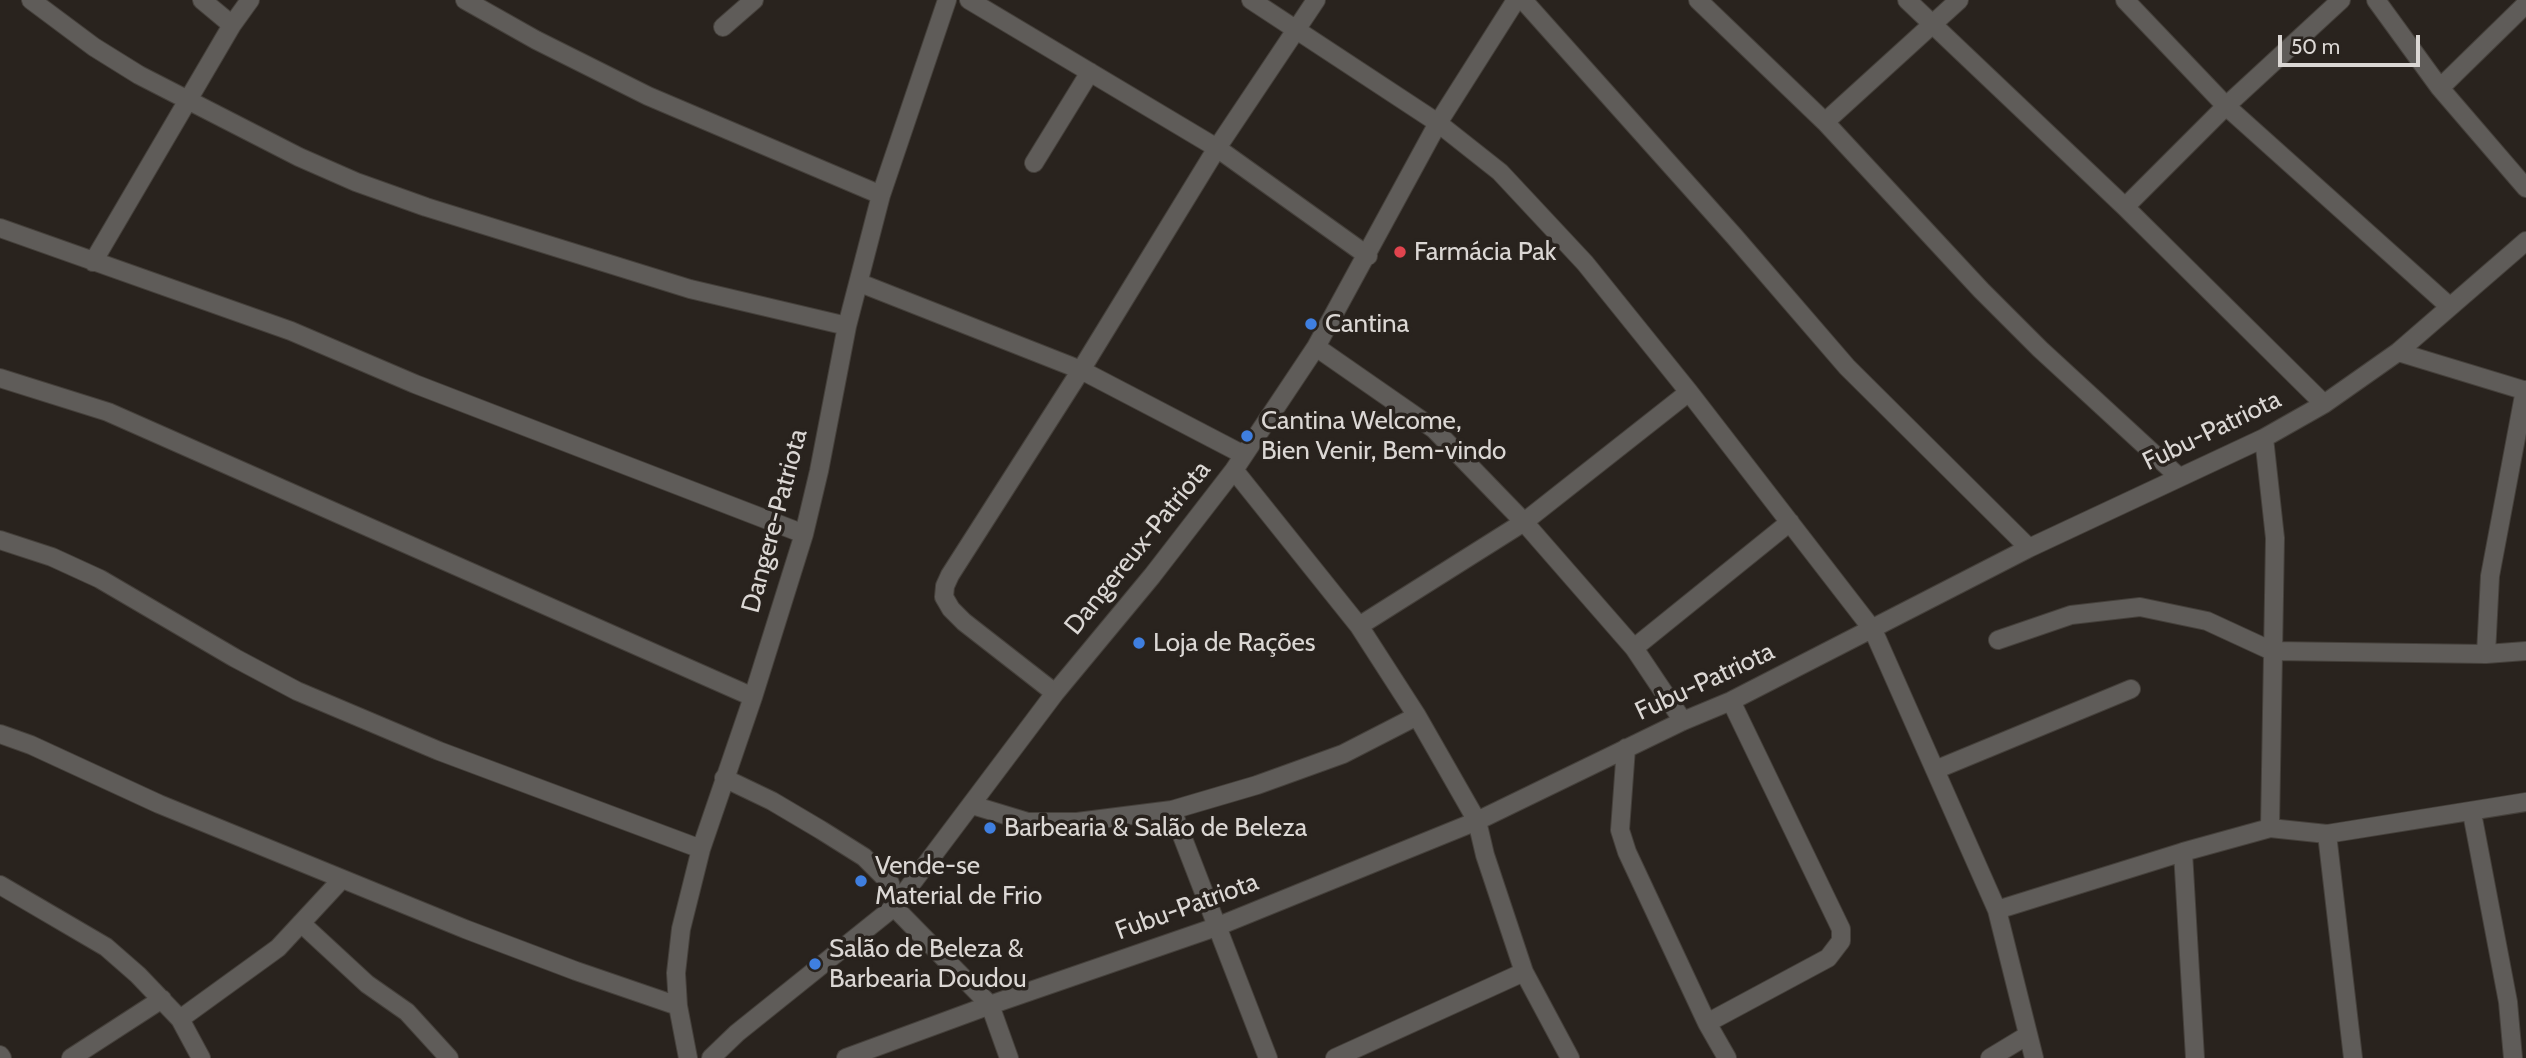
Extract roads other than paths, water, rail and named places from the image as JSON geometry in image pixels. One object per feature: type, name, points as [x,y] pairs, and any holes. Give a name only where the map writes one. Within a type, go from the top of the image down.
[{"type":"street","points":[[31,0],[94,47],[189,102],[299,157],[426,207],[690,289],[847,326]]},
{"type":"street","points":[[202,0],[232,25]]},
{"type":"street","points":[[93,262],[232,25],[250,0]]},
{"type":"street","points":[[466,0],[536,40],[648,96],[881,195]]},
{"type":"street","points":[[723,27],[754,0]]},
{"type":"street","name":"Dangere-Patriota","points":[[688,1058],[678,1006],[676,973],[681,929],[701,849],[753,697],[804,534],[820,471],[847,326],[881,195],[947,0]]},
{"type":"street","points":[[969,0],[1217,148],[1368,256]]},
{"type":"street","points":[[1251,0],[1438,123],[1500,172],[1572,249],[1689,392],[1873,630],[1997,910],[2034,1058]]},
{"type":"street","points":[[1055,693],[964,622],[944,597],[945,586],[1217,148],[1316,0]]},
{"type":"street","name":"Dangereux-Patriota","points":[[710,1058],[737,1033],[894,907],[1055,693],[1152,576],[1234,470],[1316,347],[1368,256],[1438,123],[1516,0]]},
{"type":"street","points":[[1523,0],[1734,236],[1847,368],[2029,548]]},
{"type":"street","points":[[1698,0],[1825,122],[1981,290],[2040,349],[2179,477]]},
{"type":"street","points":[[1907,0],[2125,206],[2324,404]]},
{"type":"street","points":[[1825,122],[1959,0]]},
{"type":"street","points":[[2125,0],[2226,106],[2449,306]]},
{"type":"street","points":[[2125,206],[2226,106],[2341,0]]},
{"type":"street","points":[[2376,0],[2440,88],[2526,188]]},
{"type":"street","points":[[2440,88],[2526,4]]},
{"type":"street","points":[[1034,163],[1090,72]]},
{"type":"street","points":[[0,228],[291,331],[439,393],[804,534]]},
{"type":"street","name":"Fubu-Patriota","points":[[846,1058],[1216,927],[1477,821],[1683,721],[1731,701],[2029,548],[2264,438],[2324,404],[2398,352],[2526,241]]},
{"type":"street","points":[[860,283],[1081,370],[1244,455]]},
{"type":"street","points":[[1316,347],[1434,429],[1524,522],[1634,648],[1683,721]]},
{"type":"street","points":[[2398,352],[2525,391],[2490,576],[2486,654]]},
{"type":"street","points":[[0,378],[108,412],[753,697]]},
{"type":"street","points":[[1359,626],[1524,522],[1689,392]]},
{"type":"street","points":[[2264,438],[2275,538],[2270,828]]},
{"type":"street","points":[[1234,470],[1359,626],[1417,716],[1477,821],[1485,856],[1524,972],[1570,1058]]},
{"type":"street","points":[[1634,648],[1790,522]]},
{"type":"street","points":[[0,540],[52,557],[100,579],[234,658],[298,691],[439,751],[701,849]]},
{"type":"street","points":[[1998,640],[2071,615],[2140,607],[2207,621],[2272,651],[2486,654],[2526,651]]},
{"type":"street","points":[[1935,770],[2131,689]]},
{"type":"street","points":[[1707,1023],[1828,958],[1841,941],[1841,929],[1731,701]]},
{"type":"street","points":[[972,805],[1028,822],[1077,822],[1172,810],[1257,785],[1343,754],[1417,716]]},
{"type":"street","points":[[0,734],[31,745],[159,804],[342,879],[576,971],[678,1006]]},
{"type":"street","points":[[1626,748],[1620,830],[1627,852],[1707,1023],[1727,1058]]},
{"type":"street","points":[[724,778],[772,801],[864,858],[890,883],[894,907],[990,1005],[1009,1058]]},
{"type":"street","points":[[1997,910],[2270,828],[2328,834],[2472,813],[2526,802]]},
{"type":"street","points":[[1172,810],[1268,1058]]},
{"type":"street","points":[[2472,813],[2508,1002],[2513,1058]]},
{"type":"street","points":[[2328,834],[2353,1058]]},
{"type":"street","points":[[2183,852],[2195,1058]]},
{"type":"street","points":[[180,1019],[278,948],[342,879]]},
{"type":"street","points":[[0,885],[106,947],[138,975],[180,1019],[201,1058]]},
{"type":"street","points":[[301,923],[367,984],[407,1012],[449,1058]]},
{"type":"street","points":[[1335,1058],[1524,972]]},
{"type":"street","points":[[71,1058],[162,999]]},
{"type":"street","points":[[1990,1058],[2028,1035]]},
{"type":"place","name":"Farmácia Pak","points":[[1400,252]]},
{"type":"place","name":"Cantina","points":[[1311,324]]},
{"type":"place","name":"Cantina Welcome, Bien Venir, Bem-vindo","points":[[1247,436]]},
{"type":"place","name":"Loja de Rações","points":[[1139,643]]},
{"type":"place","name":"Barbearia & Salão de Beleza","points":[[990,828]]},
{"type":"place","name":"Vende-se Material de Frio","points":[[861,881]]},
{"type":"place","name":"Salão de Beleza & Barbearia Doudou","points":[[815,964]]}]
